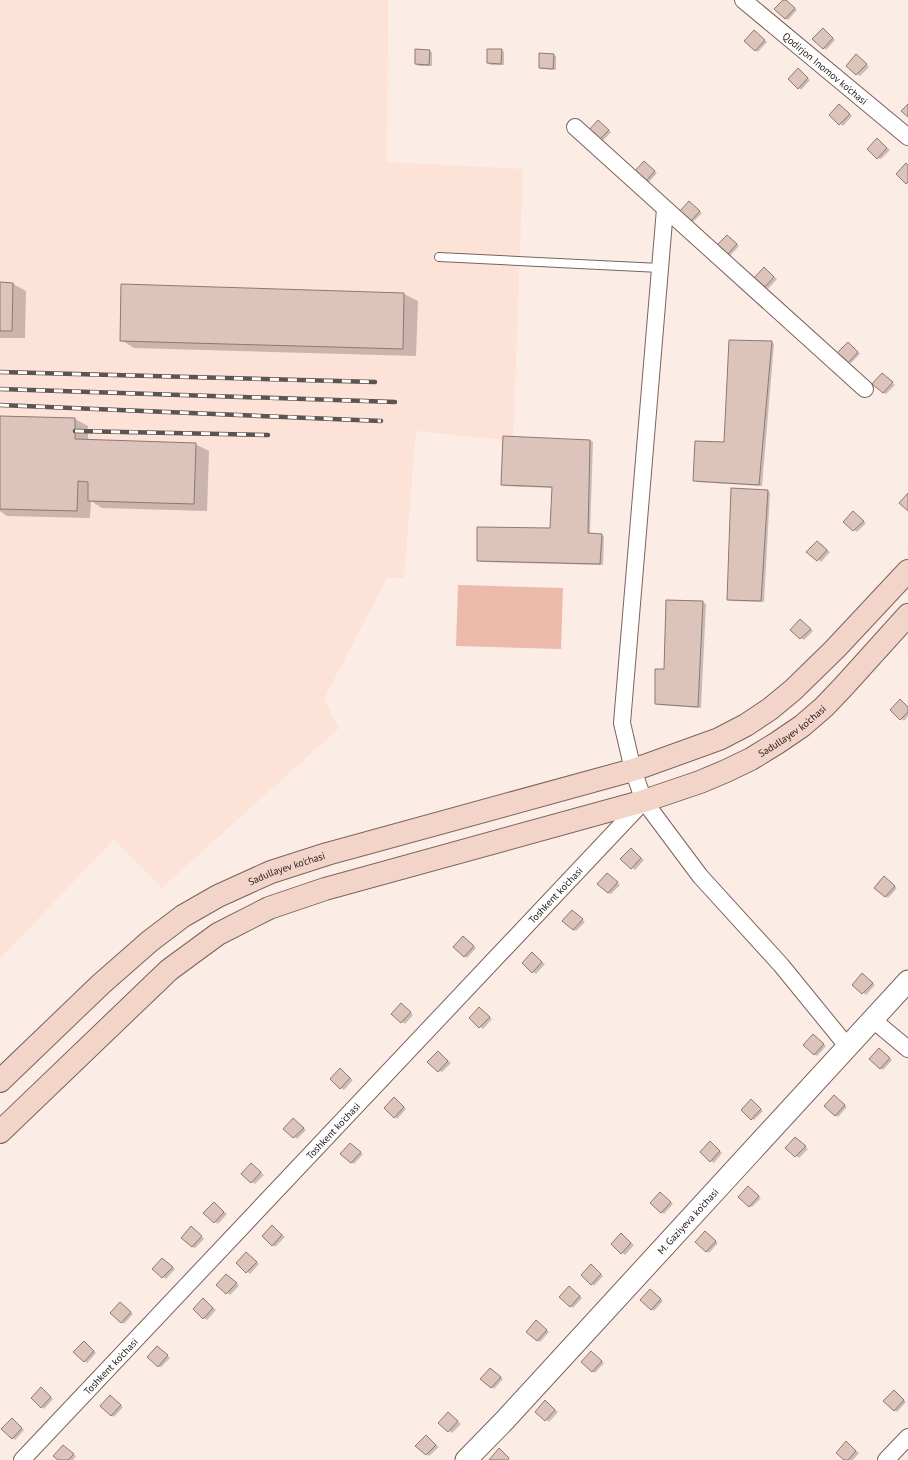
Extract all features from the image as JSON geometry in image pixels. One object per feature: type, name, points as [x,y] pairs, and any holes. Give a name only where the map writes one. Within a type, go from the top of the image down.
[{"type":"main road","name":"Sadullayev ko'chasi","points":[[0,1081],[101,984],[150,940],[182,916],[218,896],[271,872],[327,854],[633,770],[719,739],[746,725],[770,709],[794,690],[835,649],[908,571]]},
{"type":"main road","name":"Sadullayev ko'chasi","points":[[0,1132],[169,970],[218,934],[270,908],[325,889],[644,800],[700,782],[726,771],[777,743],[802,726],[824,707],[908,615]]},
{"type":"street","name":"Qodirjon Inomov ko'chasi","points":[[743,0],[908,137]]},
{"type":"street","points":[[575,127],[865,389]]},
{"type":"street","points":[[665,209],[622,723],[633,770],[644,800],[700,876],[781,965],[847,1046]]},
{"type":"street","name":"Toshkent ko'chasi","points":[[22,1460],[644,800]]},
{"type":"street","name":"M. Gaziyeva ko'chasi","points":[[466,1460],[505,1420],[908,981]]},
{"type":"street","points":[[872,1019],[908,1049]]},
{"type":"street","points":[[886,1460],[908,1437]]},
{"type":"lane","points":[[439,257],[660,268]]},
{"type":"shaded area","points":[[0,0],[388,0],[387,162],[523,169],[513,441],[416,431],[404,578],[387,578],[324,699],[339,728],[162,888],[114,839],[0,959]]},
{"type":"shaded area","points":[[458,585],[563,588],[561,649],[456,646]]},
{"type":"building","points":[[783,0],[786,0],[795,8],[785,19],[774,9]]},
{"type":"building","points":[[823,28],[833,38],[823,49],[812,39]]},
{"type":"building","points":[[754,30],[765,40],[755,51],[744,41]]},
{"type":"building","points":[[415,49],[430,50],[429,65],[415,64]]},
{"type":"building","points":[[487,49],[502,49],[501,64],[487,63]]},
{"type":"building","points":[[539,53],[554,54],[553,69],[539,68]]},
{"type":"building","points":[[856,54],[867,64],[856,75],[846,66]]},
{"type":"building","points":[[798,68],[808,78],[798,89],[788,79]]},
{"type":"building","points":[[839,104],[850,114],[839,125],[829,115]]},
{"type":"building","points":[[908,104],[908,117],[901,111]]},
{"type":"building","points":[[598,120],[609,130],[598,141],[588,131]]},
{"type":"building","points":[[877,138],[887,148],[877,159],[867,149]]},
{"type":"building","points":[[644,161],[655,171],[645,182],[634,172]]},
{"type":"building","points":[[906,163],[908,165],[908,182],[906,184],[896,174]]},
{"type":"building","points":[[689,201],[700,211],[690,222],[679,212]]},
{"type":"building","points":[[727,235],[737,244],[727,255],[716,246]]},
{"type":"building","points":[[764,267],[774,277],[764,288],[754,278]]},
{"type":"building","points":[[0,282],[13,283],[12,331],[0,331]]},
{"type":"building","points":[[121,284],[404,293],[403,349],[120,341]]},
{"type":"building","points":[[729,340],[772,341],[759,485],[693,481],[695,441],[724,442]]},
{"type":"building","points":[[848,342],[858,352],[848,363],[837,353]]},
{"type":"building","points":[[882,373],[893,382],[883,393],[872,384]]},
{"type":"building","points":[[0,416],[75,418],[75,439],[196,443],[194,504],[88,501],[88,482],[78,481],[77,511],[0,509]]},
{"type":"building","points":[[503,436],[590,440],[588,533],[602,534],[600,564],[477,561],[477,527],[550,528],[552,487],[501,485]]},
{"type":"building","points":[[731,488],[768,490],[761,601],[727,600]]},
{"type":"building","points":[[908,493],[908,511],[899,503]]},
{"type":"building","points":[[853,511],[864,521],[853,531],[843,522]]},
{"type":"building","points":[[817,541],[827,550],[817,561],[806,552]]},
{"type":"building","points":[[666,600],[703,601],[698,707],[655,704],[655,669],[664,669]]},
{"type":"building","points":[[800,619],[811,629],[800,639],[790,630]]},
{"type":"building","points":[[900,699],[908,707],[908,712],[900,720],[890,710]]},
{"type":"building","points":[[631,848],[641,858],[631,869],[620,859]]},
{"type":"building","points":[[607,873],[618,882],[608,893],[597,884]]},
{"type":"building","points":[[884,876],[895,886],[885,897],[874,888]]},
{"type":"building","points":[[572,910],[583,919],[573,930],[562,921]]},
{"type":"building","points":[[463,936],[474,946],[464,957],[453,947]]},
{"type":"building","points":[[532,952],[542,962],[532,973],[522,963]]},
{"type":"building","points":[[862,973],[873,983],[862,994],[852,985]]},
{"type":"building","points":[[401,1003],[411,1012],[401,1023],[391,1014]]},
{"type":"building","points":[[479,1007],[490,1017],[479,1028],[469,1018]]},
{"type":"building","points":[[813,1034],[824,1044],[814,1055],[803,1045]]},
{"type":"building","points":[[879,1048],[890,1058],[880,1069],[869,1059]]},
{"type":"building","points":[[438,1051],[448,1061],[438,1072],[427,1062]]},
{"type":"building","points":[[340,1068],[350,1078],[340,1089],[330,1079]]},
{"type":"building","points":[[834,1095],[845,1105],[835,1116],[824,1106]]},
{"type":"building","points":[[394,1097],[404,1107],[394,1118],[384,1108]]},
{"type":"building","points":[[751,1099],[761,1109],[751,1120],[741,1110]]},
{"type":"building","points":[[293,1118],[304,1128],[293,1138],[283,1129]]},
{"type":"building","points":[[795,1137],[806,1146],[795,1157],[785,1148]]},
{"type":"building","points":[[710,1141],[720,1151],[710,1162],[700,1152]]},
{"type":"building","points":[[350,1143],[361,1152],[351,1163],[340,1154]]},
{"type":"building","points":[[251,1163],[261,1172],[251,1183],[241,1174]]},
{"type":"building","points":[[748,1186],[759,1196],[749,1207],[738,1197]]},
{"type":"building","points":[[660,1192],[671,1202],[661,1213],[650,1203]]},
{"type":"building","points":[[214,1202],[224,1212],[214,1223],[203,1213]]},
{"type":"building","points":[[272,1225],[282,1235],[272,1246],[262,1236]]},
{"type":"building","points":[[191,1226],[202,1236],[192,1247],[181,1238]]},
{"type":"building","points":[[705,1231],[716,1241],[706,1252],[695,1242]]},
{"type":"building","points":[[621,1233],[631,1243],[621,1254],[611,1244]]},
{"type":"building","points":[[246,1252],[257,1262],[246,1273],[236,1263]]},
{"type":"building","points":[[162,1258],[173,1267],[162,1278],[152,1269]]},
{"type":"building","points":[[591,1264],[601,1274],[591,1285],[581,1275]]},
{"type":"building","points":[[226,1274],[237,1283],[226,1294],[216,1285]]},
{"type":"building","points":[[569,1286],[580,1296],[570,1307],[559,1297]]},
{"type":"building","points":[[650,1289],[661,1299],[651,1310],[640,1300]]},
{"type":"building","points":[[203,1298],[213,1308],[203,1319],[193,1309]]},
{"type":"building","points":[[120,1302],[131,1312],[121,1323],[110,1313]]},
{"type":"building","points":[[536,1320],[547,1330],[537,1341],[526,1332]]},
{"type":"building","points":[[84,1341],[94,1351],[84,1362],[73,1352]]},
{"type":"building","points":[[157,1346],[168,1355],[158,1367],[147,1357]]},
{"type":"building","points":[[591,1351],[602,1361],[592,1372],[581,1362]]},
{"type":"building","points":[[490,1368],[501,1377],[491,1388],[480,1379]]},
{"type":"building","points":[[41,1387],[51,1397],[41,1408],[31,1398]]},
{"type":"building","points":[[894,1390],[904,1400],[894,1411],[883,1401]]},
{"type":"building","points":[[110,1395],[121,1405],[111,1416],[100,1406]]},
{"type":"building","points":[[545,1400],[555,1410],[545,1421],[535,1412]]},
{"type":"building","points":[[448,1412],[458,1421],[448,1432],[438,1423]]},
{"type":"building","points":[[12,1418],[22,1428],[12,1439],[1,1429]]},
{"type":"building","points":[[426,1435],[436,1445],[426,1455],[415,1446]]},
{"type":"building","points":[[846,1441],[856,1451],[848,1460],[844,1460],[836,1453]]},
{"type":"building","points":[[63,1445],[74,1454],[68,1460],[58,1460],[53,1456]]},
{"type":"building","points":[[499,1448],[509,1458],[508,1460],[489,1460]]},
{"type":"railway","points":[[0,372],[375,382]]},
{"type":"railway","points":[[0,389],[395,402]]},
{"type":"railway","points":[[0,405],[381,421]]},
{"type":"railway","points":[[75,431],[268,435]]}]
